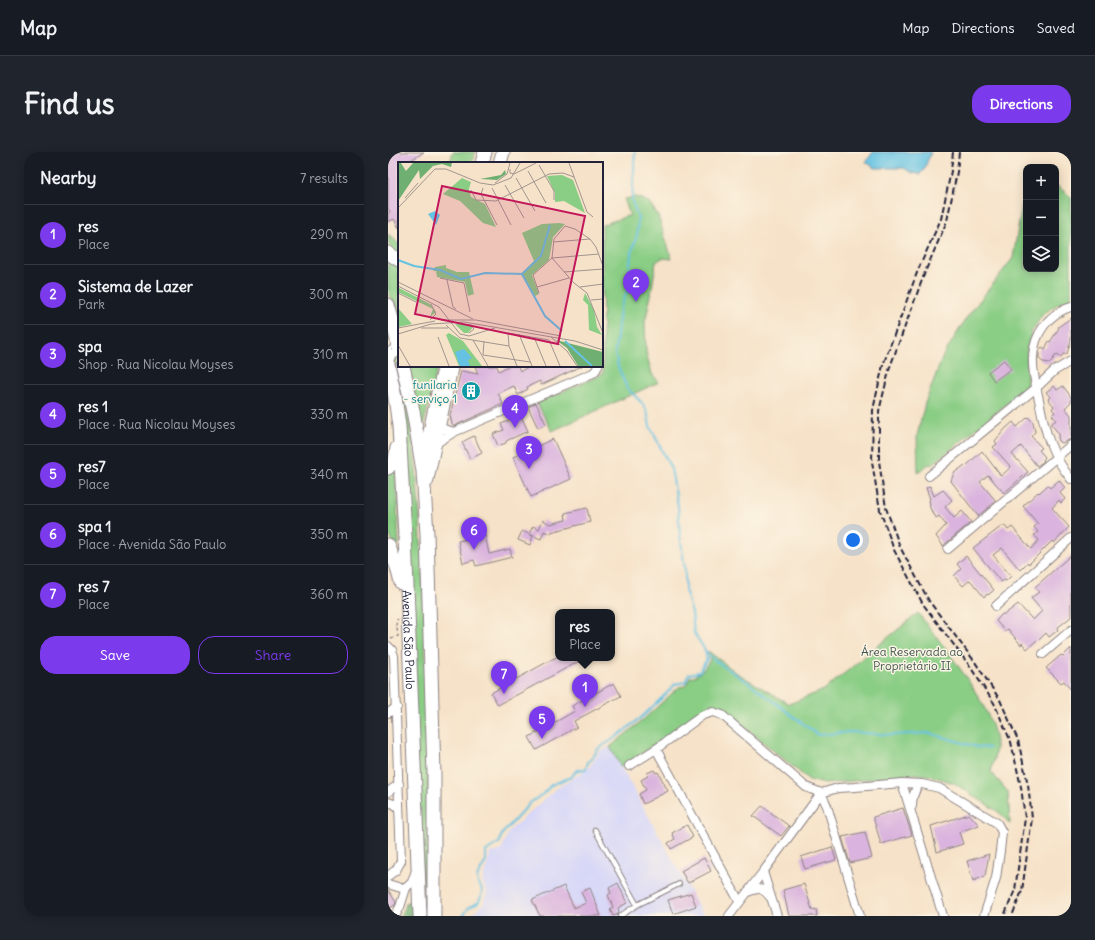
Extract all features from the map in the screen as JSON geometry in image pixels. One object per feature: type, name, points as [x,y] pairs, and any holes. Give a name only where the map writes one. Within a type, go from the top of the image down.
[{"type":"main road","points":[[482,162],[485,152]]},
{"type":"main road","points":[[500,162],[502,152]]},
{"type":"main road","points":[[388,253],[398,259]]},
{"type":"main road","points":[[388,305],[396,327],[398,341]]},
{"type":"main road","points":[[388,338],[396,327]]},
{"type":"main road","points":[[388,363],[398,349]]},
{"type":"main road","name":"Avenida São Paulo","points":[[388,363],[399,426],[403,619],[420,910]]},
{"type":"main road","name":"Avenida São Paulo","points":[[403,367],[425,477],[424,499],[434,753],[434,916]]},
{"type":"main road","points":[[425,477],[436,401],[445,367]]},
{"type":"main road","points":[[388,468],[395,460],[399,426]]},
{"type":"main road","points":[[388,545],[400,576],[403,619]]},
{"type":"street","points":[[1071,307],[1063,309],[1052,316],[1044,324],[1036,341],[1033,357],[1036,388],[1047,436],[1056,458],[1071,479]]},
{"type":"street","points":[[929,476],[1054,372],[1071,362]]},
{"type":"street","points":[[425,477],[438,442],[454,367]]},
{"type":"street","points":[[438,442],[454,432],[593,373],[597,368]]},
{"type":"street","points":[[441,428],[454,432]]},
{"type":"street","points":[[948,549],[1071,445]]},
{"type":"street","points":[[996,606],[1071,538]]},
{"type":"street","points":[[1043,654],[1071,630]]},
{"type":"street","points":[[388,646],[392,650],[394,656],[397,707],[401,861],[396,870],[388,876]]},
{"type":"street","points":[[388,713],[397,707]]},
{"type":"street","points":[[629,766],[656,749],[703,715],[714,712],[722,716],[806,787],[821,793],[827,806],[860,916]]},
{"type":"street","points":[[388,720],[395,724],[397,730]]},
{"type":"street","points":[[656,749],[739,901]]},
{"type":"street","points":[[902,783],[943,916]]},
{"type":"street","points":[[729,916],[821,793],[838,788],[902,783],[919,784],[939,788],[997,823],[1002,832],[1000,851],[996,878],[984,916]]},
{"type":"street","points":[[388,792],[399,784]]},
{"type":"street","points":[[912,813],[912,799],[915,789],[919,784]]},
{"type":"street","points":[[814,801],[831,819]]},
{"type":"street","points":[[388,802],[399,808]]},
{"type":"street","points":[[395,916],[405,892],[414,877],[418,858]]},
{"type":"street","points":[[763,872],[776,916]]},
{"type":"street","points":[[388,884],[401,888],[416,898],[420,910]]},
{"type":"street","points":[[747,893],[755,889],[761,889],[765,891],[772,900]]},
{"type":"lane","points":[[596,830],[637,905]]},
{"type":"lane","points":[[620,916],[637,905],[679,884]]},
{"type":"path","points":[[388,640],[398,636],[396,621],[403,619]]},
{"type":"shaded area","points":[[610,747],[704,916],[470,916],[483,904],[487,892],[482,881],[491,853],[501,850],[509,831],[556,789],[589,768],[600,751]]},
{"type":"green space","points":[[453,152],[475,152],[472,162],[450,162]]},
{"type":"green space","points":[[1059,187],[1071,197],[1071,298],[1058,304],[1043,314],[1032,331],[1027,348],[1027,384],[1025,389],[933,464],[927,465],[918,473],[917,436],[925,403],[943,356],[967,317],[1013,258],[1023,200],[1023,272],[1059,272]]},
{"type":"green space","points":[[636,197],[649,202],[658,216],[672,259],[662,258],[656,262],[645,322],[646,352],[652,374],[659,382],[552,431],[537,403],[603,374],[603,225],[630,215],[624,199]]},
{"type":"green space","points":[[388,234],[398,243],[398,254],[393,251],[388,241]]},
{"type":"green space","points":[[388,259],[398,264],[397,323],[388,288]]},
{"type":"green space","points":[[396,356],[408,412],[416,469],[420,526],[425,625],[430,916],[425,916],[391,358]]},
{"type":"green space","points":[[409,367],[438,367],[421,435]]},
{"type":"green space","points":[[395,465],[399,544],[396,545],[388,533],[388,472]]},
{"type":"green space","name":"Área Reservada ao Proprietário II","points":[[918,613],[953,659],[988,715],[994,732],[996,747],[991,772],[1008,792],[1010,824],[1000,813],[954,783],[931,776],[914,774],[825,784],[809,780],[723,709],[713,707],[700,712],[621,767],[610,747],[679,687],[685,686],[690,677],[702,671],[710,660],[708,651],[737,673],[789,704],[824,690]]},
{"type":"green space","points":[[407,902],[411,905],[413,916],[400,916]]},
{"type":"water","points":[[873,152],[931,152],[924,170],[920,174],[912,173],[904,168],[875,168],[866,162]]},
{"type":"building","points":[[388,152],[424,152],[408,162],[398,162],[398,226],[394,219],[388,222],[388,213],[390,212],[388,208]]},
{"type":"building","points":[[1071,318],[1071,340],[1067,354],[1063,354],[1061,357],[1056,355],[1050,363],[1043,362],[1039,359],[1039,350],[1042,347],[1045,349],[1059,328],[1058,327]]},
{"type":"building","points":[[1004,360],[1011,369],[994,381],[988,372]]},
{"type":"building","points":[[475,367],[497,367],[499,371],[506,367],[518,367],[520,371],[529,367],[580,367],[541,385],[540,381],[527,387],[528,389],[518,395],[514,386],[498,393],[503,404],[454,426],[450,415],[461,371],[478,374]]},
{"type":"building","points":[[1054,386],[1057,390],[1063,386],[1071,397],[1071,402],[1065,408],[1071,415],[1071,439],[1062,443],[1059,441],[1059,434],[1051,424],[1056,420],[1052,415],[1055,412],[1052,409],[1054,406],[1048,399],[1050,397],[1046,392]]},
{"type":"building","points":[[536,403],[546,424],[538,428],[528,407]]},
{"type":"building","points":[[521,416],[528,431],[498,446],[493,434],[504,430],[501,424]]},
{"type":"building","points":[[1028,417],[1033,422],[1035,432],[1031,436],[1042,448],[1039,450],[1045,457],[1043,460],[1044,461],[1037,466],[1021,446],[1012,454],[1028,472],[1004,493],[988,475],[980,482],[996,501],[978,516],[951,481],[954,473],[965,465],[966,466],[982,451],[1001,476],[1011,467],[993,447],[997,444],[995,441],[1013,422],[1017,427]]},
{"type":"building","points":[[474,436],[482,453],[470,459],[462,442]]},
{"type":"building","points":[[553,439],[571,479],[531,497],[513,457]]},
{"type":"building","points":[[1059,480],[1065,488],[1060,493],[1065,499],[1061,503],[1059,500],[1052,508],[1069,527],[1054,543],[1052,541],[1029,564],[1028,562],[1020,570],[1002,548],[993,555],[1011,576],[1006,581],[1004,580],[1001,582],[973,548],[1002,526],[1005,526],[1008,530],[1012,527],[1031,549],[1039,540],[1034,535],[1038,532],[1034,527],[1038,524],[1023,506],[1038,492],[1039,493],[1048,485],[1050,488]]},
{"type":"building","points":[[930,486],[934,496],[943,490],[952,500],[945,507],[954,518],[962,511],[971,522],[943,546],[936,536],[946,525],[939,516],[936,518],[934,514],[933,515],[929,505],[930,499],[926,488]]},
{"type":"building","points":[[587,508],[590,522],[551,532],[551,534],[544,531],[541,539],[529,534],[533,526],[539,529],[543,520],[550,524],[566,520],[565,513]]},
{"type":"building","points":[[522,531],[533,536],[530,545],[518,540]]},
{"type":"building","points":[[485,535],[489,554],[510,549],[512,557],[476,566],[474,560],[463,563],[458,541]]},
{"type":"building","points":[[1071,555],[1071,617],[1057,628],[1058,630],[1049,637],[1046,633],[1027,649],[1022,643],[1021,645],[1008,629],[1005,631],[996,621],[1002,614],[1005,614],[1018,604],[1033,620],[1042,611],[1031,598],[1039,592],[1035,587]]},
{"type":"building","points":[[966,556],[994,590],[984,597],[970,580],[963,586],[954,576],[961,569],[957,564]]},
{"type":"building","points":[[1071,648],[1071,690],[1064,681],[1061,683],[1046,668],[1061,655],[1063,656]]},
{"type":"building","points":[[555,658],[555,661],[579,661],[498,705],[491,693]]},
{"type":"building","points":[[614,683],[621,696],[574,721],[577,727],[536,750],[529,737],[575,711],[572,706]]},
{"type":"building","points":[[654,770],[656,773],[658,772],[668,791],[643,804],[639,794],[646,790],[641,780],[648,776],[647,773]]},
{"type":"building","points":[[762,806],[789,826],[781,836],[753,816]]},
{"type":"building","points":[[903,808],[912,835],[881,844],[873,817]]},
{"type":"building","points":[[969,814],[979,825],[959,832],[963,844],[937,852],[931,826]]},
{"type":"building","points":[[687,825],[693,837],[671,849],[668,843],[675,839],[672,833]]},
{"type":"building","points":[[865,832],[872,858],[850,863],[842,837]]},
{"type":"building","points":[[832,847],[836,860],[805,869],[801,857]]},
{"type":"building","points":[[989,854],[985,876],[973,881],[967,861]]},
{"type":"building","points":[[704,858],[711,871],[688,883],[681,871]]},
{"type":"building","points":[[618,883],[627,903],[618,908],[619,912],[617,915],[613,916],[610,909],[613,907],[608,895],[611,893],[609,888]]},
{"type":"building","points":[[804,884],[812,910],[816,909],[817,916],[789,916],[783,890]]},
{"type":"building","points":[[564,886],[574,908],[586,903],[581,892],[590,888],[601,916],[540,916],[532,900]]},
{"type":"building","points":[[388,890],[396,902],[395,905],[388,909]]},
{"type":"building","points":[[691,893],[696,906],[673,914],[668,900]]},
{"type":"waterway","points":[[463,916],[469,907],[478,903],[481,897],[482,889],[478,884],[477,877],[486,861],[486,851],[500,842],[502,834],[530,803],[544,793],[551,785],[571,777],[577,770],[586,769],[588,762],[592,759],[598,749],[643,716],[675,684],[685,682],[689,674],[699,672],[707,659],[705,650],[694,633],[692,613],[685,590],[685,570],[678,506],[671,469],[650,426],[647,411],[642,403],[627,388],[618,367],[615,352],[620,309],[627,291],[631,254],[637,235],[638,218],[632,201],[635,152]]},
{"type":"waterway","points":[[706,652],[717,662],[749,683],[818,735],[851,732],[891,735],[929,733],[977,747],[990,748]]},
{"type":"railway","points":[[953,152],[951,171],[941,219],[918,270],[883,365],[873,410],[872,462],[880,510],[894,550],[923,604],[969,665],[994,703],[1011,742],[1021,787],[1025,818],[1015,890],[1004,916]]},
{"type":"railway","points":[[959,152],[957,172],[947,221],[925,272],[890,367],[879,411],[879,461],[886,508],[900,547],[929,601],[975,662],[1000,700],[1018,740],[1028,785],[1032,818],[1022,891],[1012,916]]},
{"type":"place","name":"Sistema de Lazer","points":[[636,302]]},
{"type":"place","name":"funilaria - serviço 1","points":[[471,391]]},
{"type":"place","name":"res 1","points":[[515,428]]},
{"type":"place","name":"spa","points":[[529,469]]},
{"type":"place","name":"spa 1","points":[[474,550]]},
{"type":"place","name":"res 7","points":[[504,694]]},
{"type":"place","name":"res","points":[[585,707]]},
{"type":"place","name":"res7","points":[[542,739]]}]
